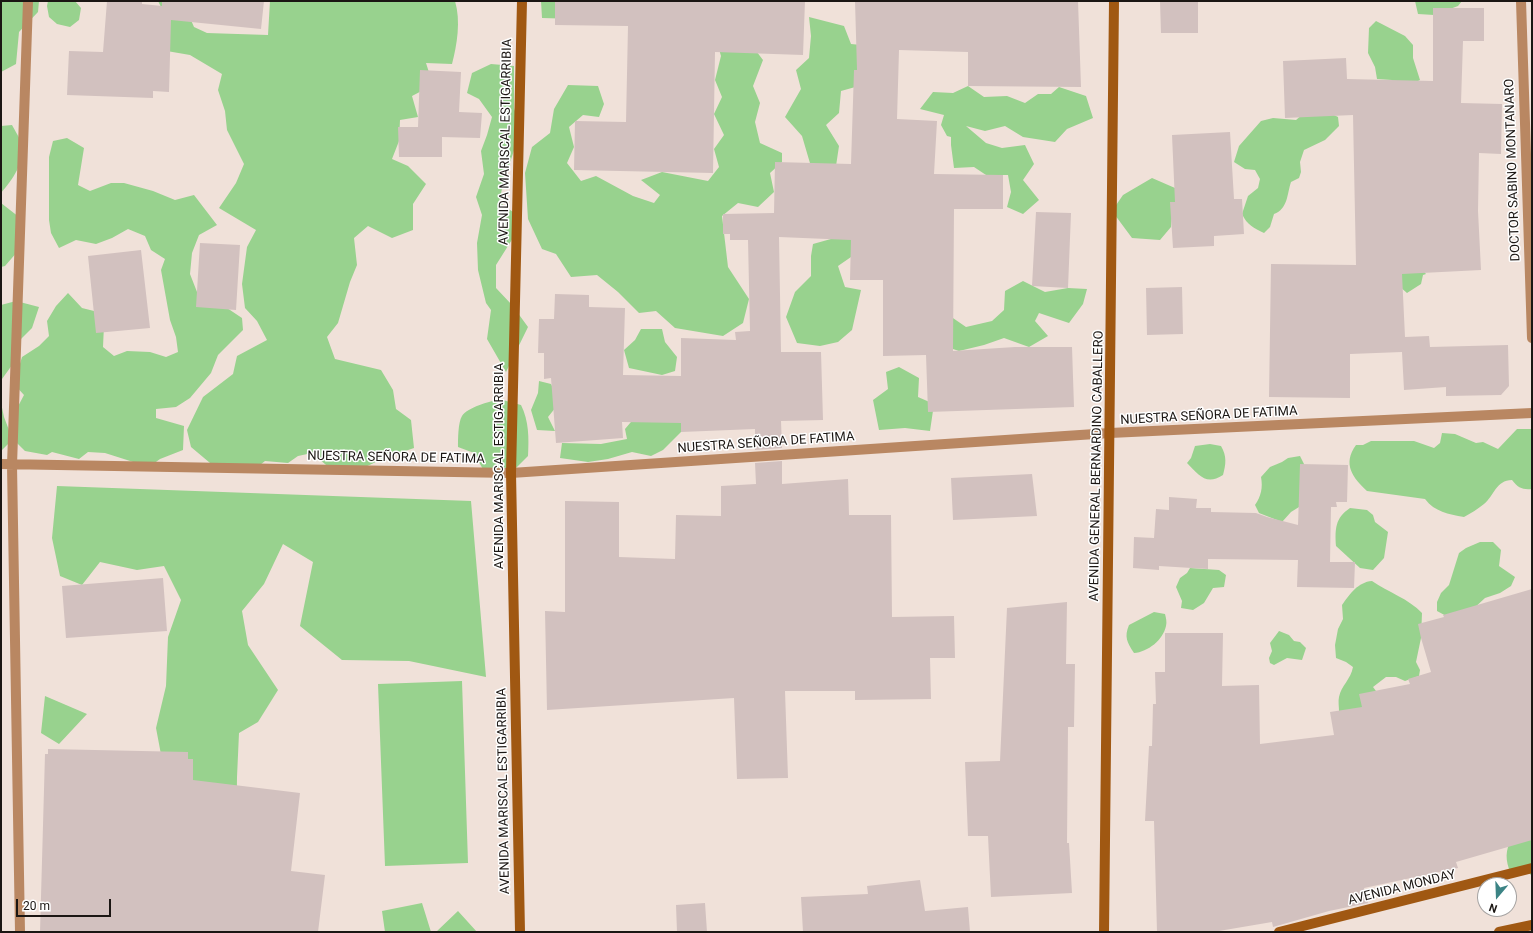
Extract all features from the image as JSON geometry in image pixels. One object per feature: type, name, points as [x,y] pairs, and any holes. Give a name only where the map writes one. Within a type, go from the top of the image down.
[{"type":"main road","name":"AVENIDA MARISCAL ESTIGARRIBIA","points":[[520,932],[511,473],[522,1]]},
{"type":"main road","name":"AVENIDA GENERAL BERNARDINO CABALLERO","points":[[1104,932],[1114,1]]},
{"type":"main road","name":"AVENIDA MONDAY","points":[[1279,932],[1532,868]]},
{"type":"main road","points":[[1499,932],[1532,925]]},
{"type":"street","points":[[20,932],[12,465],[28,1]]},
{"type":"street","name":"DOCTOR SABINO MONTANARO","points":[[1520,1],[1532,338]]},
{"type":"street","name":"NUESTRA SEÑORA DE FATIMA","points":[[1,464],[511,473],[1110,433],[1532,413]]},
{"type":"green space","points":[[1,1],[39,1],[38,12],[19,32],[16,64],[1,72]]},
{"type":"green space","points":[[48,1],[75,1],[81,8],[79,20],[70,27],[57,24],[49,17],[47,6]]},
{"type":"green space","points":[[158,1],[187,1],[187,11],[194,27],[207,33],[268,35],[270,1],[455,1],[458,17],[458,33],[452,64],[426,63],[433,85],[412,96],[418,117],[400,120],[399,141],[392,159],[408,166],[426,184],[413,204],[413,230],[392,238],[368,226],[354,238],[357,265],[350,282],[338,323],[327,337],[335,359],[381,370],[393,390],[396,409],[411,420],[414,448],[382,459],[357,471],[332,470],[312,453],[298,456],[288,463],[265,461],[255,469],[216,468],[191,447],[187,430],[203,397],[233,374],[237,356],[267,340],[257,321],[245,308],[242,284],[247,247],[256,230],[219,208],[236,183],[244,164],[227,130],[225,111],[218,90],[222,74],[190,55],[161,50],[164,13]]},
{"type":"green space","points":[[541,1],[600,1],[577,19],[542,18]]},
{"type":"green space","points":[[1415,1],[1462,1],[1458,6],[1434,15],[1418,14]]},
{"type":"green space","points":[[809,17],[844,26],[851,44],[861,45],[866,84],[841,91],[839,113],[826,125],[839,146],[836,166],[854,212],[851,257],[838,266],[845,287],[861,290],[852,330],[838,342],[820,346],[797,343],[786,317],[795,292],[811,276],[811,256],[813,244],[838,237],[812,170],[802,136],[785,117],[801,89],[796,70],[809,58],[811,36]]},
{"type":"green space","points":[[1376,21],[1405,36],[1413,45],[1413,58],[1420,80],[1412,84],[1377,79],[1375,67],[1368,53],[1369,28]]},
{"type":"green space","points":[[716,39],[750,43],[763,60],[753,86],[760,103],[755,122],[760,143],[782,153],[782,162],[770,173],[774,192],[758,207],[738,203],[722,216],[728,267],[749,299],[743,323],[723,336],[675,328],[656,311],[639,313],[618,292],[597,275],[571,277],[556,254],[542,249],[528,219],[525,173],[532,147],[550,133],[554,109],[568,85],[598,86],[604,104],[599,117],[583,115],[569,127],[574,147],[567,163],[581,181],[596,176],[633,196],[654,203],[660,195],[641,180],[662,172],[708,181],[719,167],[714,149],[724,135],[714,114],[722,97],[715,80],[721,56]]},
{"type":"green space","points":[[491,64],[514,66],[514,108],[521,130],[504,180],[499,202],[513,212],[513,238],[496,265],[496,288],[512,305],[528,327],[506,372],[487,339],[491,310],[486,303],[478,270],[477,243],[482,215],[476,197],[484,174],[481,151],[492,117],[479,99],[467,93],[472,73]]},
{"type":"green space","points":[[968,86],[984,97],[1007,96],[1025,103],[1038,94],[1051,94],[1059,87],[1086,96],[1093,118],[1067,129],[1055,142],[1023,137],[1005,126],[985,131],[966,126],[986,143],[1002,148],[1025,145],[1034,164],[1023,180],[1039,200],[1023,214],[1007,207],[1011,192],[1008,175],[986,175],[974,167],[954,168],[951,137],[947,136],[941,125],[944,115],[920,109],[933,92],[953,93]]},
{"type":"green space","points":[[1303,114],[1332,114],[1338,117],[1339,126],[1325,140],[1304,150],[1300,162],[1301,172],[1299,178],[1291,182],[1288,196],[1282,209],[1274,214],[1270,227],[1264,233],[1249,224],[1242,214],[1248,196],[1258,188],[1260,179],[1255,170],[1245,169],[1234,162],[1239,146],[1261,121],[1273,118],[1296,120]]},
{"type":"green space","points":[[12,125],[21,143],[21,159],[17,171],[1,193],[1,126]]},
{"type":"green space","points":[[67,138],[84,148],[78,185],[90,191],[111,183],[124,183],[153,191],[175,200],[194,195],[217,225],[199,235],[192,253],[190,274],[197,292],[221,304],[242,318],[243,330],[218,355],[211,373],[190,398],[176,407],[156,409],[156,418],[184,426],[183,450],[160,459],[149,467],[105,453],[88,452],[79,459],[52,452],[47,455],[25,451],[13,439],[1,451],[1,403],[4,417],[12,438],[14,414],[24,395],[14,384],[22,357],[39,346],[49,336],[47,321],[56,306],[68,293],[82,308],[94,311],[104,325],[103,347],[114,356],[127,351],[150,352],[166,357],[178,352],[176,337],[170,320],[161,270],[165,259],[151,250],[145,236],[128,229],[112,238],[96,244],[76,240],[59,248],[51,233],[49,220],[49,157],[53,141]]},
{"type":"green space","points":[[1152,178],[1175,188],[1176,199],[1172,213],[1171,227],[1160,240],[1132,238],[1112,211],[1123,195]]},
{"type":"green space","points":[[1,203],[19,217],[18,251],[5,266],[1,267]]},
{"type":"green space","points":[[1394,260],[1420,267],[1426,274],[1423,275],[1421,284],[1407,293],[1399,286]]},
{"type":"green space","points":[[1023,281],[1045,292],[1068,288],[1087,289],[1083,304],[1069,323],[1039,313],[1035,321],[1048,336],[1029,347],[1004,338],[959,351],[935,343],[950,316],[966,327],[992,321],[1004,310],[1005,291]]},
{"type":"green space","points":[[16,301],[39,307],[32,328],[15,345],[15,361],[2,379],[1,384],[1,305]]},
{"type":"green space","points":[[641,329],[662,329],[665,342],[677,357],[675,371],[662,375],[629,368],[624,350],[635,340]]},
{"type":"green space","points":[[899,367],[919,378],[918,397],[934,404],[930,431],[905,428],[879,430],[873,400],[888,389],[886,372]]},
{"type":"green space","points":[[539,381],[551,384],[560,402],[548,417],[555,431],[537,430],[531,410],[538,393]]},
{"type":"green space","points":[[499,399],[521,405],[526,417],[528,430],[528,456],[511,473],[485,473],[474,453],[458,447],[458,431],[462,416],[465,413],[479,405]]},
{"type":"green space","points":[[636,416],[694,419],[663,450],[651,456],[632,452],[608,459],[588,462],[560,458],[562,443],[601,444],[627,439],[625,429]]},
{"type":"green space","points":[[1517,429],[1532,429],[1532,489],[1523,489],[1516,485],[1512,480],[1502,483],[1484,504],[1464,517],[1438,510],[1425,499],[1367,491],[1357,481],[1351,470],[1350,458],[1356,445],[1363,445],[1371,441],[1414,441],[1434,448],[1440,443],[1442,433],[1455,434],[1476,443],[1483,442],[1498,449]]},
{"type":"green space","points":[[1210,444],[1221,446],[1224,453],[1225,467],[1223,475],[1217,478],[1207,479],[1199,475],[1187,463],[1191,458],[1195,446]]},
{"type":"green space","points":[[1300,456],[1304,464],[1299,507],[1291,512],[1282,522],[1259,513],[1255,505],[1261,492],[1261,477],[1270,467],[1288,458]]},
{"type":"green space","points":[[57,486],[471,501],[486,677],[409,661],[342,660],[300,626],[313,562],[283,544],[264,584],[242,611],[248,645],[278,690],[258,722],[239,733],[236,855],[163,765],[156,728],[166,686],[168,637],[181,600],[164,566],[137,570],[100,562],[82,585],[60,576],[52,538]]},
{"type":"green space","points":[[1350,508],[1367,510],[1373,515],[1375,522],[1388,532],[1384,558],[1373,570],[1360,568],[1336,546],[1337,524],[1341,516]]},
{"type":"green space","points":[[1480,542],[1493,542],[1501,550],[1499,566],[1515,577],[1511,586],[1500,593],[1485,598],[1471,611],[1450,618],[1437,611],[1437,602],[1441,593],[1449,585],[1459,553]]},
{"type":"green space","points":[[1190,568],[1219,570],[1226,575],[1224,587],[1213,588],[1204,603],[1193,610],[1181,608],[1182,601],[1176,587],[1180,578],[1187,573]]},
{"type":"green space","points":[[1372,581],[1405,600],[1422,613],[1421,638],[1416,662],[1420,670],[1419,676],[1405,681],[1396,677],[1386,677],[1373,687],[1376,691],[1370,711],[1339,711],[1340,693],[1353,667],[1336,658],[1335,645],[1338,629],[1343,619],[1342,605],[1358,586]]},
{"type":"green space","points":[[1154,612],[1165,614],[1166,626],[1162,636],[1149,648],[1134,653],[1127,639],[1129,625]]},
{"type":"green space","points":[[1279,631],[1289,635],[1294,641],[1300,642],[1306,648],[1302,660],[1287,658],[1274,665],[1270,663],[1269,658],[1272,651],[1270,643]]},
{"type":"green space","points":[[462,681],[468,863],[385,866],[378,684]]},
{"type":"green space","points":[[45,696],[87,714],[59,744],[41,733]]},
{"type":"green space","points":[[1532,835],[1532,879],[1531,875],[1525,870],[1511,874],[1507,856],[1508,847],[1512,837]]},
{"type":"green space","points":[[422,903],[431,932],[385,932],[382,911]]},
{"type":"green space","points":[[458,911],[477,932],[436,932]]},
{"type":"building","points":[[107,1],[142,1],[142,4],[162,6],[162,1],[264,1],[261,29],[171,20],[169,92],[153,91],[153,98],[67,95],[69,51],[103,52]]},
{"type":"building","points":[[555,1],[805,1],[803,55],[715,52],[713,173],[574,170],[575,121],[626,122],[628,26],[555,25]]},
{"type":"building","points":[[855,1],[1078,1],[1081,87],[968,86],[968,52],[899,50],[897,119],[937,121],[934,174],[1003,175],[1003,209],[954,209],[953,351],[1015,347],[1072,347],[1074,407],[928,412],[926,355],[883,356],[883,280],[850,280],[851,240],[779,237],[781,352],[821,352],[823,420],[781,421],[782,448],[755,450],[755,429],[681,432],[681,423],[622,422],[623,438],[556,443],[551,378],[544,379],[544,353],[538,353],[539,319],[554,319],[555,294],[589,295],[589,307],[625,308],[623,375],[681,376],[681,338],[736,340],[735,332],[750,331],[748,240],[730,240],[730,234],[723,234],[723,214],[774,213],[775,162],[851,164],[854,70],[857,70]]},
{"type":"building","points":[[1160,1],[1198,1],[1198,33],[1161,33]]},
{"type":"building","points":[[1433,8],[1484,8],[1484,41],[1463,41],[1461,103],[1502,104],[1501,154],[1479,153],[1478,211],[1481,270],[1402,274],[1405,337],[1429,336],[1430,347],[1508,345],[1509,386],[1501,395],[1446,396],[1446,387],[1404,390],[1402,352],[1350,354],[1350,398],[1269,397],[1271,264],[1356,265],[1353,115],[1285,118],[1283,61],[1346,58],[1347,79],[1433,81]]},
{"type":"building","points":[[420,70],[461,72],[459,112],[482,113],[480,138],[442,137],[442,157],[399,157],[398,127],[418,127]]},
{"type":"building","points":[[1230,132],[1234,199],[1242,199],[1244,234],[1214,236],[1214,246],[1173,248],[1170,202],[1175,202],[1172,135]]},
{"type":"building","points":[[1036,212],[1071,213],[1068,288],[1032,286]]},
{"type":"building","points":[[200,243],[240,245],[236,310],[196,307]]},
{"type":"building","points":[[141,250],[150,328],[96,333],[88,256]]},
{"type":"building","points":[[1182,287],[1183,334],[1147,335],[1146,288]]},
{"type":"building","points":[[782,461],[782,484],[848,479],[849,515],[891,515],[892,617],[954,616],[955,658],[930,658],[931,699],[855,700],[855,691],[785,691],[788,778],[737,779],[734,698],[547,710],[545,611],[565,612],[565,501],[619,502],[619,557],[675,559],[676,515],[721,516],[721,486],[756,484],[755,463]]},
{"type":"building","points":[[1300,464],[1348,465],[1347,502],[1336,502],[1337,507],[1331,507],[1330,562],[1355,562],[1354,588],[1297,587],[1298,560],[1208,559],[1208,569],[1159,566],[1159,570],[1133,568],[1134,537],[1154,538],[1156,509],[1169,510],[1169,497],[1197,499],[1196,508],[1211,508],[1211,512],[1256,513],[1298,525]]},
{"type":"building","points":[[1032,474],[1037,516],[953,520],[951,478]]},
{"type":"building","points":[[163,578],[167,631],[66,638],[62,586]]},
{"type":"building","points":[[1532,589],[1532,840],[1456,862],[1458,868],[1364,888],[1368,903],[1329,911],[1273,927],[1272,922],[1213,932],[1157,932],[1154,821],[1145,821],[1149,746],[1152,746],[1153,704],[1156,704],[1155,672],[1165,672],[1165,633],[1223,633],[1222,686],[1259,685],[1260,744],[1334,735],[1330,712],[1362,707],[1359,694],[1410,684],[1408,679],[1431,672],[1418,624],[1444,617],[1443,615]]},
{"type":"building","points":[[1067,602],[1066,664],[1075,664],[1074,727],[1068,727],[1067,843],[1069,843],[1072,893],[991,897],[988,836],[968,836],[965,762],[1000,761],[1007,608]]},
{"type":"building","points":[[48,749],[188,752],[188,759],[193,759],[193,780],[300,793],[291,871],[325,875],[318,932],[40,932],[45,754],[48,754]]},
{"type":"building","points":[[920,880],[925,911],[968,907],[970,932],[803,932],[801,897],[868,894],[867,886]]},
{"type":"building","points":[[705,903],[707,932],[677,932],[676,905]]}]
